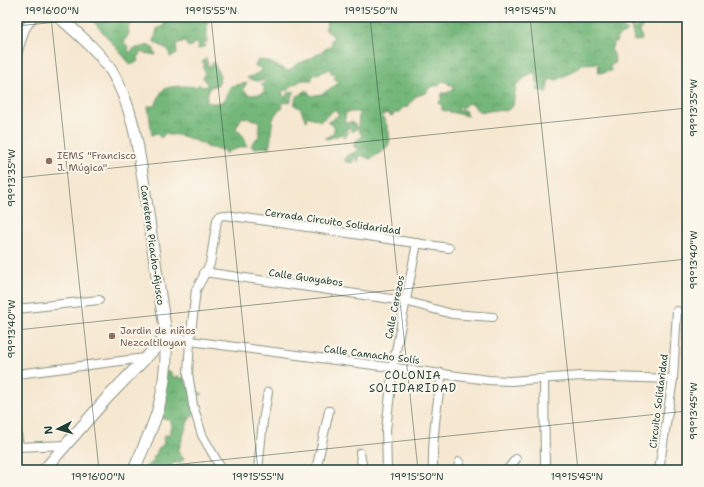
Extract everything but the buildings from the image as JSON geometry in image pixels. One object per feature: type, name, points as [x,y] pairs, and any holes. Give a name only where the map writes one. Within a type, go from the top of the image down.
[{"type":"main road","name":"Carretera Picacho-Ajusco","points":[[59,17],[81,37],[111,71],[125,97],[142,176],[166,335],[162,394],[158,411],[134,470]]},
{"type":"main road","points":[[44,470],[106,399],[166,335]]},
{"type":"street","points":[[17,54],[21,28],[33,17]]},
{"type":"street","name":"Cerrada Circuito Solidaridad","points":[[204,272],[210,264],[217,220],[220,216],[225,215],[449,248]]},
{"type":"street","name":"Calle Cerezos","points":[[388,470],[386,430],[393,366],[417,243]]},
{"type":"street","points":[[204,272],[196,290],[188,373],[193,405],[202,435],[222,470]]},
{"type":"street","name":"Calle Guayabos","points":[[204,272],[405,301],[452,314],[493,317]]},
{"type":"street","points":[[17,309],[99,300]]},
{"type":"street","name":"Circuito Solidaridad","points":[[659,470],[673,379],[677,311]]},
{"type":"street","name":"Calle Camacho Solís","points":[[166,335],[190,341],[393,366],[474,378],[510,381],[581,376],[673,379]]},
{"type":"street","points":[[17,374],[145,358]]},
{"type":"street","points":[[433,470],[432,446],[442,373]]},
{"type":"street","points":[[544,379],[545,462]]},
{"type":"street","points":[[258,470],[268,392]]},
{"type":"street","points":[[316,470],[329,411]]},
{"type":"street","points":[[17,433],[18,447],[66,445]]},
{"type":"street","points":[[360,453],[363,470]]},
{"type":"street","points":[[507,470],[516,459]]},
{"type":"green space","points":[[90,17],[142,17],[133,21],[128,28],[129,33],[124,43],[128,46],[129,53],[133,49],[150,45],[156,55],[140,52],[137,62],[131,65]]},
{"type":"green space","points":[[161,17],[210,17],[207,24],[207,42],[203,43],[206,46],[198,49],[199,44],[194,43],[192,46],[188,47],[185,41],[176,44],[177,53],[170,57],[169,50],[154,42],[157,29],[166,24],[159,19]]},
{"type":"green space","points":[[325,17],[635,17],[631,24],[634,29],[641,23],[643,25],[640,31],[642,40],[634,41],[629,20],[622,27],[628,31],[617,37],[616,43],[614,41],[611,50],[614,54],[615,63],[610,66],[611,71],[599,73],[598,63],[581,64],[579,68],[557,80],[552,79],[548,81],[547,92],[537,90],[540,85],[537,83],[537,77],[533,72],[516,85],[513,106],[506,111],[495,110],[482,112],[476,109],[474,105],[467,103],[463,108],[460,106],[458,107],[458,110],[465,110],[467,116],[442,110],[442,105],[438,103],[441,100],[442,93],[447,93],[453,90],[454,85],[449,85],[447,82],[442,81],[439,85],[430,87],[426,93],[416,96],[407,107],[402,108],[399,113],[394,113],[392,116],[386,113],[382,116],[390,136],[388,145],[371,159],[360,155],[358,162],[357,155],[352,163],[345,161],[347,156],[360,149],[354,147],[354,143],[362,136],[358,129],[359,112],[346,112],[344,123],[353,122],[357,128],[354,131],[351,131],[347,126],[348,134],[345,137],[342,134],[327,139],[325,138],[333,134],[335,127],[328,122],[339,115],[335,109],[321,121],[307,116],[306,121],[300,108],[294,105],[296,97],[307,90],[311,96],[322,94],[339,83],[334,78],[337,75],[332,74],[330,69],[312,76],[312,80],[302,80],[290,87],[289,90],[284,90],[282,93],[286,99],[287,93],[294,91],[294,93],[291,97],[291,102],[282,103],[283,108],[278,111],[273,120],[269,147],[253,148],[251,145],[259,136],[259,121],[242,117],[236,128],[244,137],[247,146],[228,151],[226,154],[222,150],[206,147],[206,145],[183,136],[169,135],[166,133],[161,138],[156,133],[152,135],[148,106],[154,106],[163,90],[166,88],[179,86],[196,87],[199,84],[202,87],[208,86],[203,77],[205,73],[203,67],[205,64],[202,62],[206,58],[209,68],[213,62],[220,75],[219,84],[209,88],[206,102],[220,102],[227,98],[225,97],[231,86],[247,83],[243,89],[249,95],[261,94],[264,91],[264,86],[261,85],[265,82],[263,80],[257,81],[247,78],[258,73],[262,68],[255,66],[258,60],[267,61],[288,71],[297,64],[310,59],[332,45],[331,40],[334,37],[325,29],[327,25]]},
{"type":"green space","points":[[635,17],[650,17],[652,19],[649,20],[647,18],[639,22]]},
{"type":"green space","points":[[165,371],[171,372],[172,377],[179,377],[181,379],[185,376],[186,384],[193,388],[194,384],[198,392],[203,394],[195,397],[194,414],[188,421],[178,452],[184,459],[179,463],[174,463],[165,470],[141,470],[154,461],[153,458],[164,443],[163,437],[166,434],[169,437],[171,423],[169,420],[160,418],[156,386],[160,383]]},
{"type":"place","name":"IEMS \"Francisco J. Múgica\"","points":[[49,161]]},
{"type":"place","name":"Jardin de niños Nezcaltiloyan","points":[[112,336]]},
{"type":"district","name":"COLONIA SOLIDARIDAD","points":[[413,381]]}]
